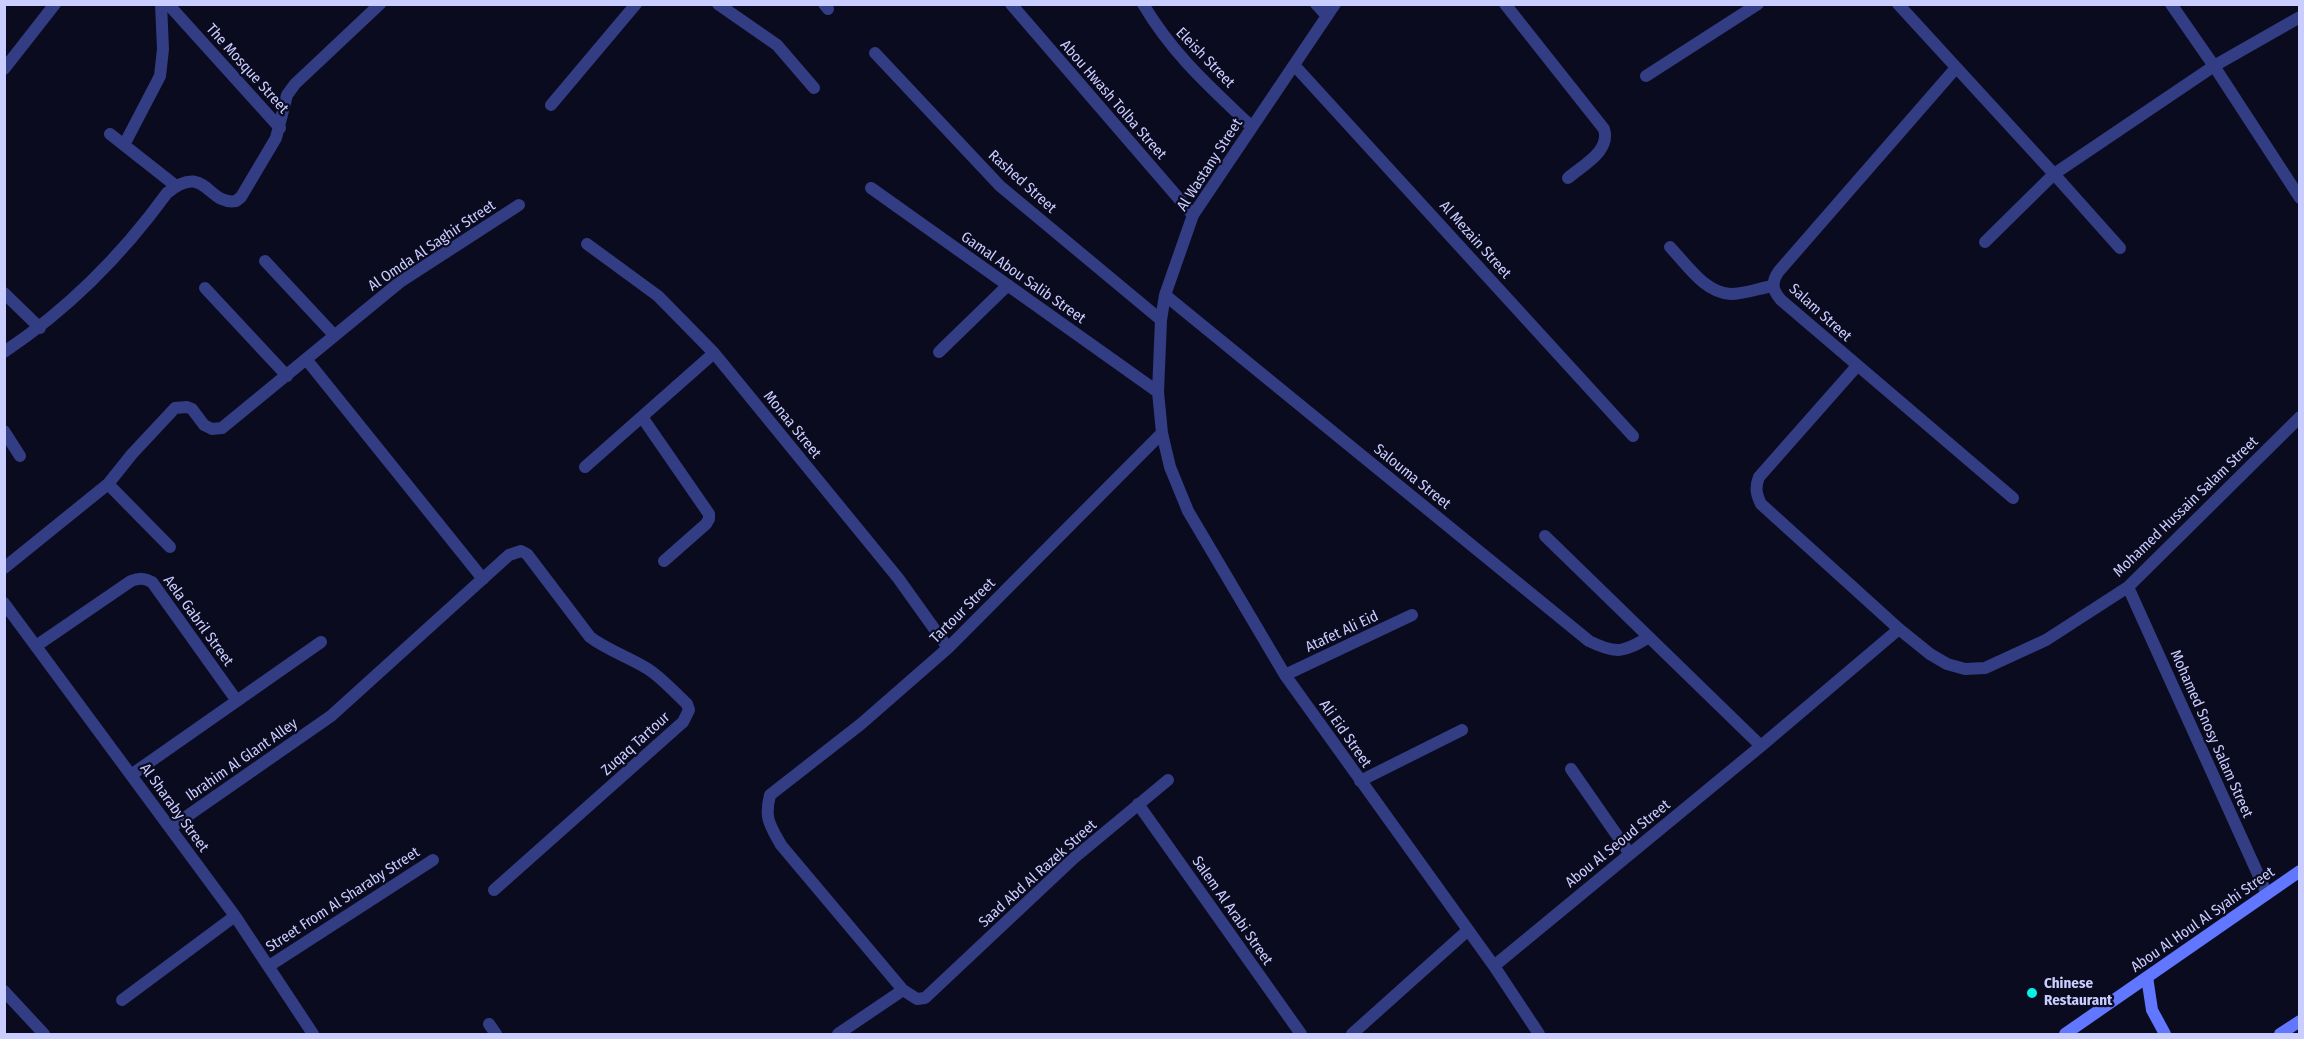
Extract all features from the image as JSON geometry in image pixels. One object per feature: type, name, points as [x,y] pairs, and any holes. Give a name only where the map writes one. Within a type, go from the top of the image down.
[{"type":"main road","name":"Abou Al Houl Al Syahi Street","points":[[2065,1035],[2300,871]]},
{"type":"main road","points":[[2147,977],[2152,1010],[2165,1035]]},
{"type":"main road","points":[[2280,1035],[2300,1021]]},
{"type":"street","points":[[4,69],[55,4]]},
{"type":"street","points":[[124,145],[160,76],[163,49],[161,4]]},
{"type":"street","name":"The Mosque Street","points":[[168,4],[280,128]]},
{"type":"street","points":[[4,352],[40,328],[90,284],[176,186],[188,181],[201,183],[224,200],[236,201],[247,188],[280,128],[287,95],[295,84],[380,4]]},
{"type":"street","points":[[551,105],[636,4]]},
{"type":"street","points":[[718,4],[777,45],[814,88]]},
{"type":"street","name":"Abou Hwash Tolba Street","points":[[1011,4],[1193,215]]},
{"type":"street","name":"Eleish Street","points":[[1143,4],[1160,33],[1181,59],[1252,128]]},
{"type":"street","points":[[1316,4],[1327,16]]},
{"type":"street","name":"Al Wastany Street","points":[[1162,433],[1158,392],[1161,320],[1165,295],[1193,215],[1335,4]]},
{"type":"street","points":[[1505,4],[1604,129],[1606,136],[1602,150],[1568,178]]},
{"type":"street","points":[[1646,76],[1758,4]]},
{"type":"street","points":[[1898,4],[2120,248]]},
{"type":"street","points":[[2171,4],[2300,198]]},
{"type":"street","points":[[1985,242],[2055,174],[2214,66],[2300,17]]},
{"type":"street","name":"Rashed Street","points":[[875,53],[1000,186],[1161,320]]},
{"type":"street","name":"Al Mezain Street","points":[[1294,66],[1633,436]]},
{"type":"street","name":"Salam Street","points":[[1955,69],[1779,271],[1774,278],[1773,286],[1781,300],[2013,498]]},
{"type":"street","points":[[110,134],[176,186]]},
{"type":"street","name":"Gamal Abou Salib Street","points":[[871,188],[1158,392]]},
{"type":"street","name":"Al Omda Al Saghir Street","points":[[4,568],[108,484],[132,454],[175,408],[187,406],[204,425],[212,429],[222,428],[400,282],[519,205]]},
{"type":"street","name":"Monaa Street","points":[[587,244],[658,296],[714,353],[898,578],[948,648]]},
{"type":"street","points":[[1670,247],[1701,280],[1715,291],[1733,294],[1773,286]]},
{"type":"street","points":[[265,261],[334,335]]},
{"type":"street","points":[[939,352],[1008,285]]},
{"type":"street","points":[[205,288],[287,376]]},
{"type":"street","points":[[4,293],[40,328]]},
{"type":"street","name":"Salouma Street","points":[[1165,295],[1589,641],[1601,647],[1627,650],[1649,637]]},
{"type":"street","points":[[585,466],[714,353]]},
{"type":"street","points":[[306,360],[483,579]]},
{"type":"street","name":"Mohamed Hussain Salam Street","points":[[1857,366],[1759,477],[1756,486],[1757,495],[1761,504],[1899,629],[1947,664],[1965,669],[1985,668],[2046,640],[2128,587],[2300,417]]},
{"type":"street","points":[[642,417],[709,514],[706,524],[664,561]]},
{"type":"street","points":[[4,431],[20,456]]},
{"type":"street","name":"Tartour Street","points":[[903,990],[781,845],[766,811],[770,795],[861,724],[948,648],[1162,433]]},
{"type":"street","name":"Ali Eid Street","points":[[1162,433],[1170,467],[1188,511],[1285,675],[1494,966],[1539,1035]]},
{"type":"street","points":[[108,484],[170,547]]},
{"type":"street","points":[[1545,536],[1761,746]]},
{"type":"street","name":"Zuqaq Tartour","points":[[331,716],[509,555],[521,551],[527,554],[590,637],[601,646],[622,654],[651,671],[687,704],[689,710],[683,722],[494,890]]},
{"type":"street","name":"Aela Gabril Street","points":[[36,646],[131,581],[146,579],[152,582],[237,701]]},
{"type":"street","name":"Mohamed Snosy Salam Street","points":[[2128,587],[2267,894]]},
{"type":"street","name":"Al Sharaby Street","points":[[4,603],[235,916],[313,1035]]},
{"type":"street","name":"Atafet Ali Eid","points":[[1285,675],[1412,615]]},
{"type":"street","name":"Abou Al Seoud Street","points":[[1494,966],[1899,629]]},
{"type":"street","points":[[131,775],[321,642]]},
{"type":"street","name":"Ibrahim Al Glant Alley","points":[[170,828],[331,716]]},
{"type":"street","points":[[1360,781],[1462,730]]},
{"type":"street","points":[[1571,769],[1630,854]]},
{"type":"street","name":"Saad Abd Al Razek Street","points":[[903,990],[909,996],[917,999],[925,998],[1074,858],[1168,780]]},
{"type":"street","name":"Salem Al Arabi Street","points":[[1138,804],[1301,1035]]},
{"type":"street","name":"Street From Al Sharaby Street","points":[[269,966],[433,860]]},
{"type":"street","points":[[122,1000],[235,916]]},
{"type":"street","points":[[1352,1035],[1467,931]]},
{"type":"street","points":[[838,1035],[903,990]]},
{"type":"street","points":[[4,991],[44,1035]]},
{"type":"place","name":"Chinese Restaurant","points":[[2032,993]]}]
